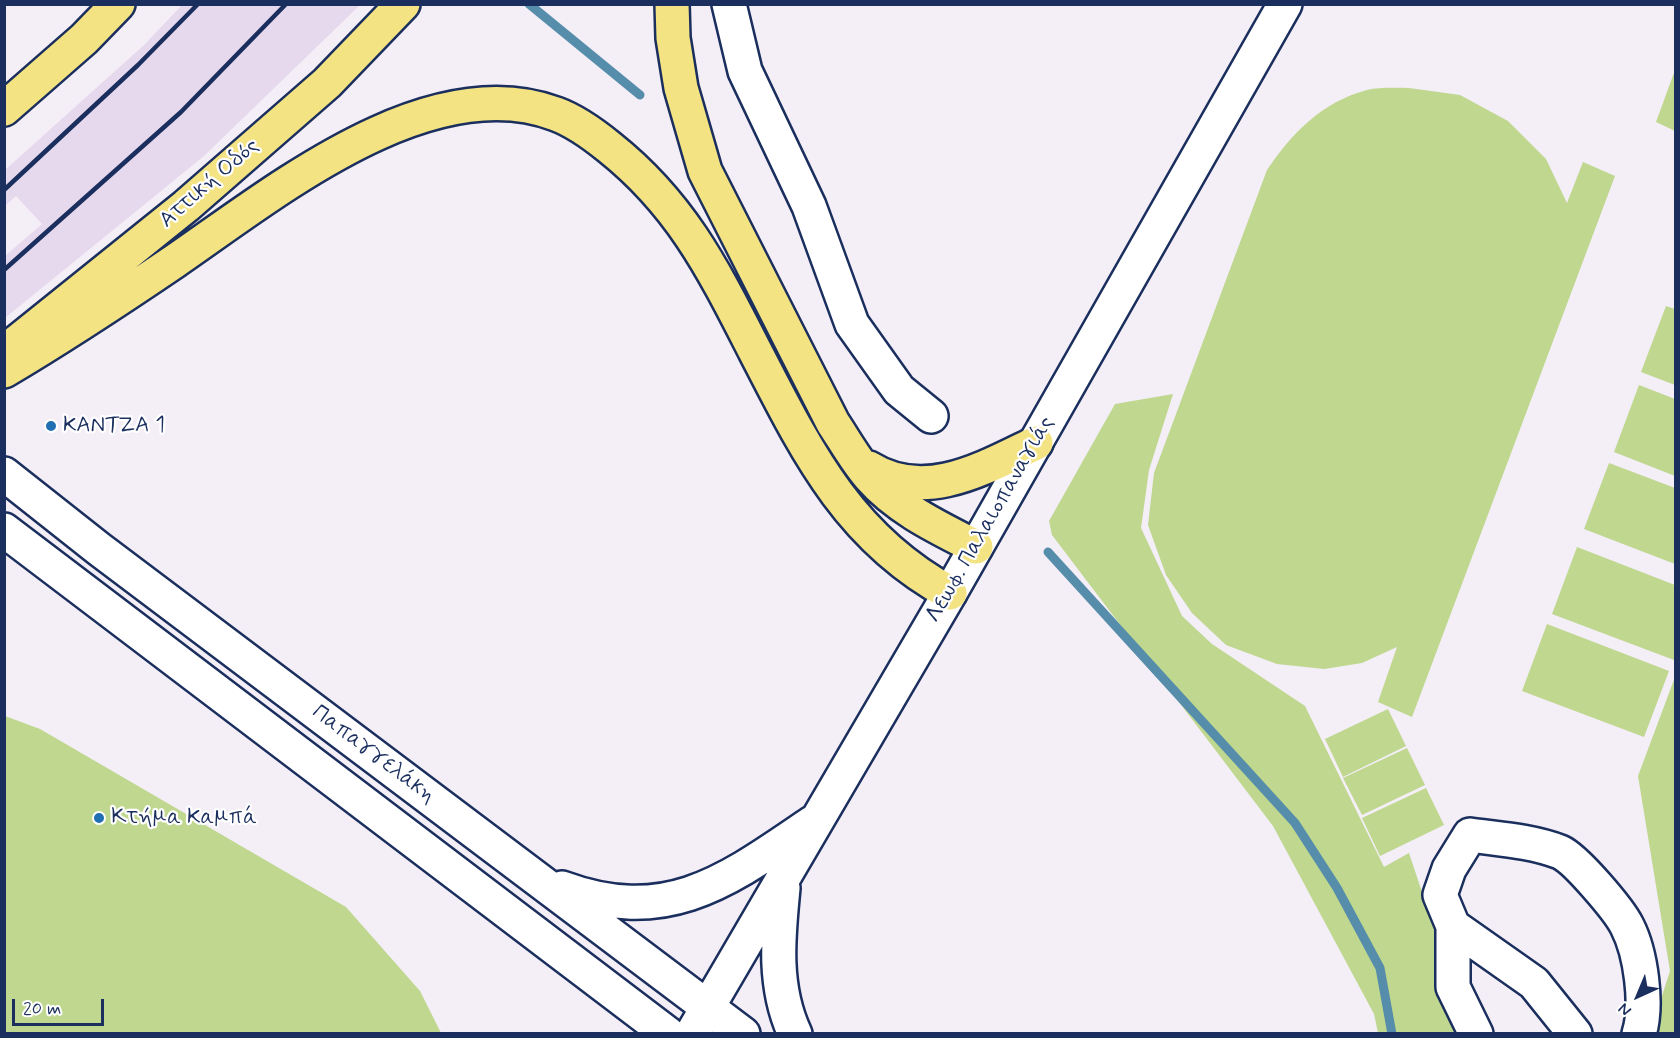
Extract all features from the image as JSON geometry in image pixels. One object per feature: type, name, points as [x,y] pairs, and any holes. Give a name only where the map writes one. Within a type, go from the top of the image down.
[{"type":"highway","points":[[4,109],[84,39],[118,4]]},
{"type":"highway","name":"Αττική Οδός","points":[[4,352],[186,206],[327,83],[404,4]]},
{"type":"highway","points":[[672,4],[673,38],[681,88],[705,171],[833,423],[857,460],[884,491],[907,509],[976,547]]},
{"type":"highway","points":[[4,371],[81,325],[292,181],[350,145],[416,116],[474,105],[520,103],[558,114],[592,133],[627,161],[665,199],[714,272],[804,445],[827,482],[877,541],[923,578],[950,593]]},
{"type":"highway","points":[[857,460],[884,477],[925,484],[955,479],[1036,443]]},
{"type":"street","points":[[729,4],[745,71],[809,206],[852,324],[898,390],[931,416]]},
{"type":"street","name":"Λεωφ. Παλαιοπαναγιάς","points":[[700,1021],[950,593],[1285,4]]},
{"type":"street","name":"Παπαγγελάκη","points":[[4,474],[534,876],[700,1021],[743,1034]]},
{"type":"street","name":"Παπαγγελάκη","points":[[4,530],[668,1034]]},
{"type":"street","points":[[534,876],[598,900],[636,903],[674,899],[706,889],[743,869],[821,817]]},
{"type":"street","points":[[1476,1034],[1453,987],[1453,926],[1440,896],[1449,869],[1470,835],[1511,840],[1561,853],[1587,875],[1627,926],[1640,973],[1644,1017],[1639,1034]]},
{"type":"street","points":[[785,878],[778,938],[779,980],[785,1013],[795,1034]]},
{"type":"street","points":[[1453,926],[1534,983],[1575,1034]]},
{"type":"shaded area","points":[[182,5],[360,5],[204,156],[5,318],[5,256],[42,224],[16,196],[5,206],[5,170],[144,45]]},
{"type":"green space","points":[[1675,70],[1676,131],[1656,122]]},
{"type":"green space","points":[[1409,88],[1460,95],[1508,121],[1546,159],[1567,203],[1583,162],[1615,176],[1412,717],[1378,702],[1397,647],[1362,663],[1324,669],[1277,664],[1226,645],[1192,613],[1166,575],[1148,525],[1154,473],[1267,170],[1309,121],[1336,102],[1367,90]]},
{"type":"green space","points":[[1666,306],[1675,309],[1675,385],[1641,372]]},
{"type":"green space","points":[[1639,385],[1675,399],[1675,476],[1614,452]]},
{"type":"green space","points":[[1173,394],[1149,470],[1141,528],[1182,616],[1212,644],[1305,706],[1384,867],[1409,853],[1469,1033],[1378,1033],[1374,1014],[1273,826],[1052,535],[1049,521],[1115,404]]},
{"type":"green space","points":[[1609,463],[1675,488],[1675,564],[1584,529]]},
{"type":"green space","points":[[1577,547],[1675,585],[1674,660],[1552,614]]},
{"type":"green space","points":[[1547,624],[1669,671],[1644,737],[1522,691]]},
{"type":"green space","points":[[1675,677],[1675,1033],[1650,1033],[1670,971],[1638,776]]},
{"type":"green space","points":[[1388,709],[1406,746],[1343,777],[1325,739]]},
{"type":"green space","name":"Kτήμα Καμπά","points":[[5,716],[40,729],[346,907],[420,991],[441,1033],[5,1033]]},
{"type":"green space","points":[[1407,748],[1425,785],[1362,815],[1343,778]]},
{"type":"green space","points":[[1426,788],[1444,825],[1380,856],[1362,818]]},
{"type":"waterway","points":[[529,4],[640,95]]},
{"type":"waterway","points":[[1048,552],[1295,823],[1337,888],[1380,968],[1392,1034]]},
{"type":"railway","points":[[4,190],[138,65],[198,4]]},
{"type":"railway","points":[[4,270],[181,112],[286,4]]},
{"type":"place","name":"ΚΑΝΤΖΑ 1","points":[[51,426]]},
{"type":"place","name":"Kτήμα Καμπά","points":[[99,818]]}]
